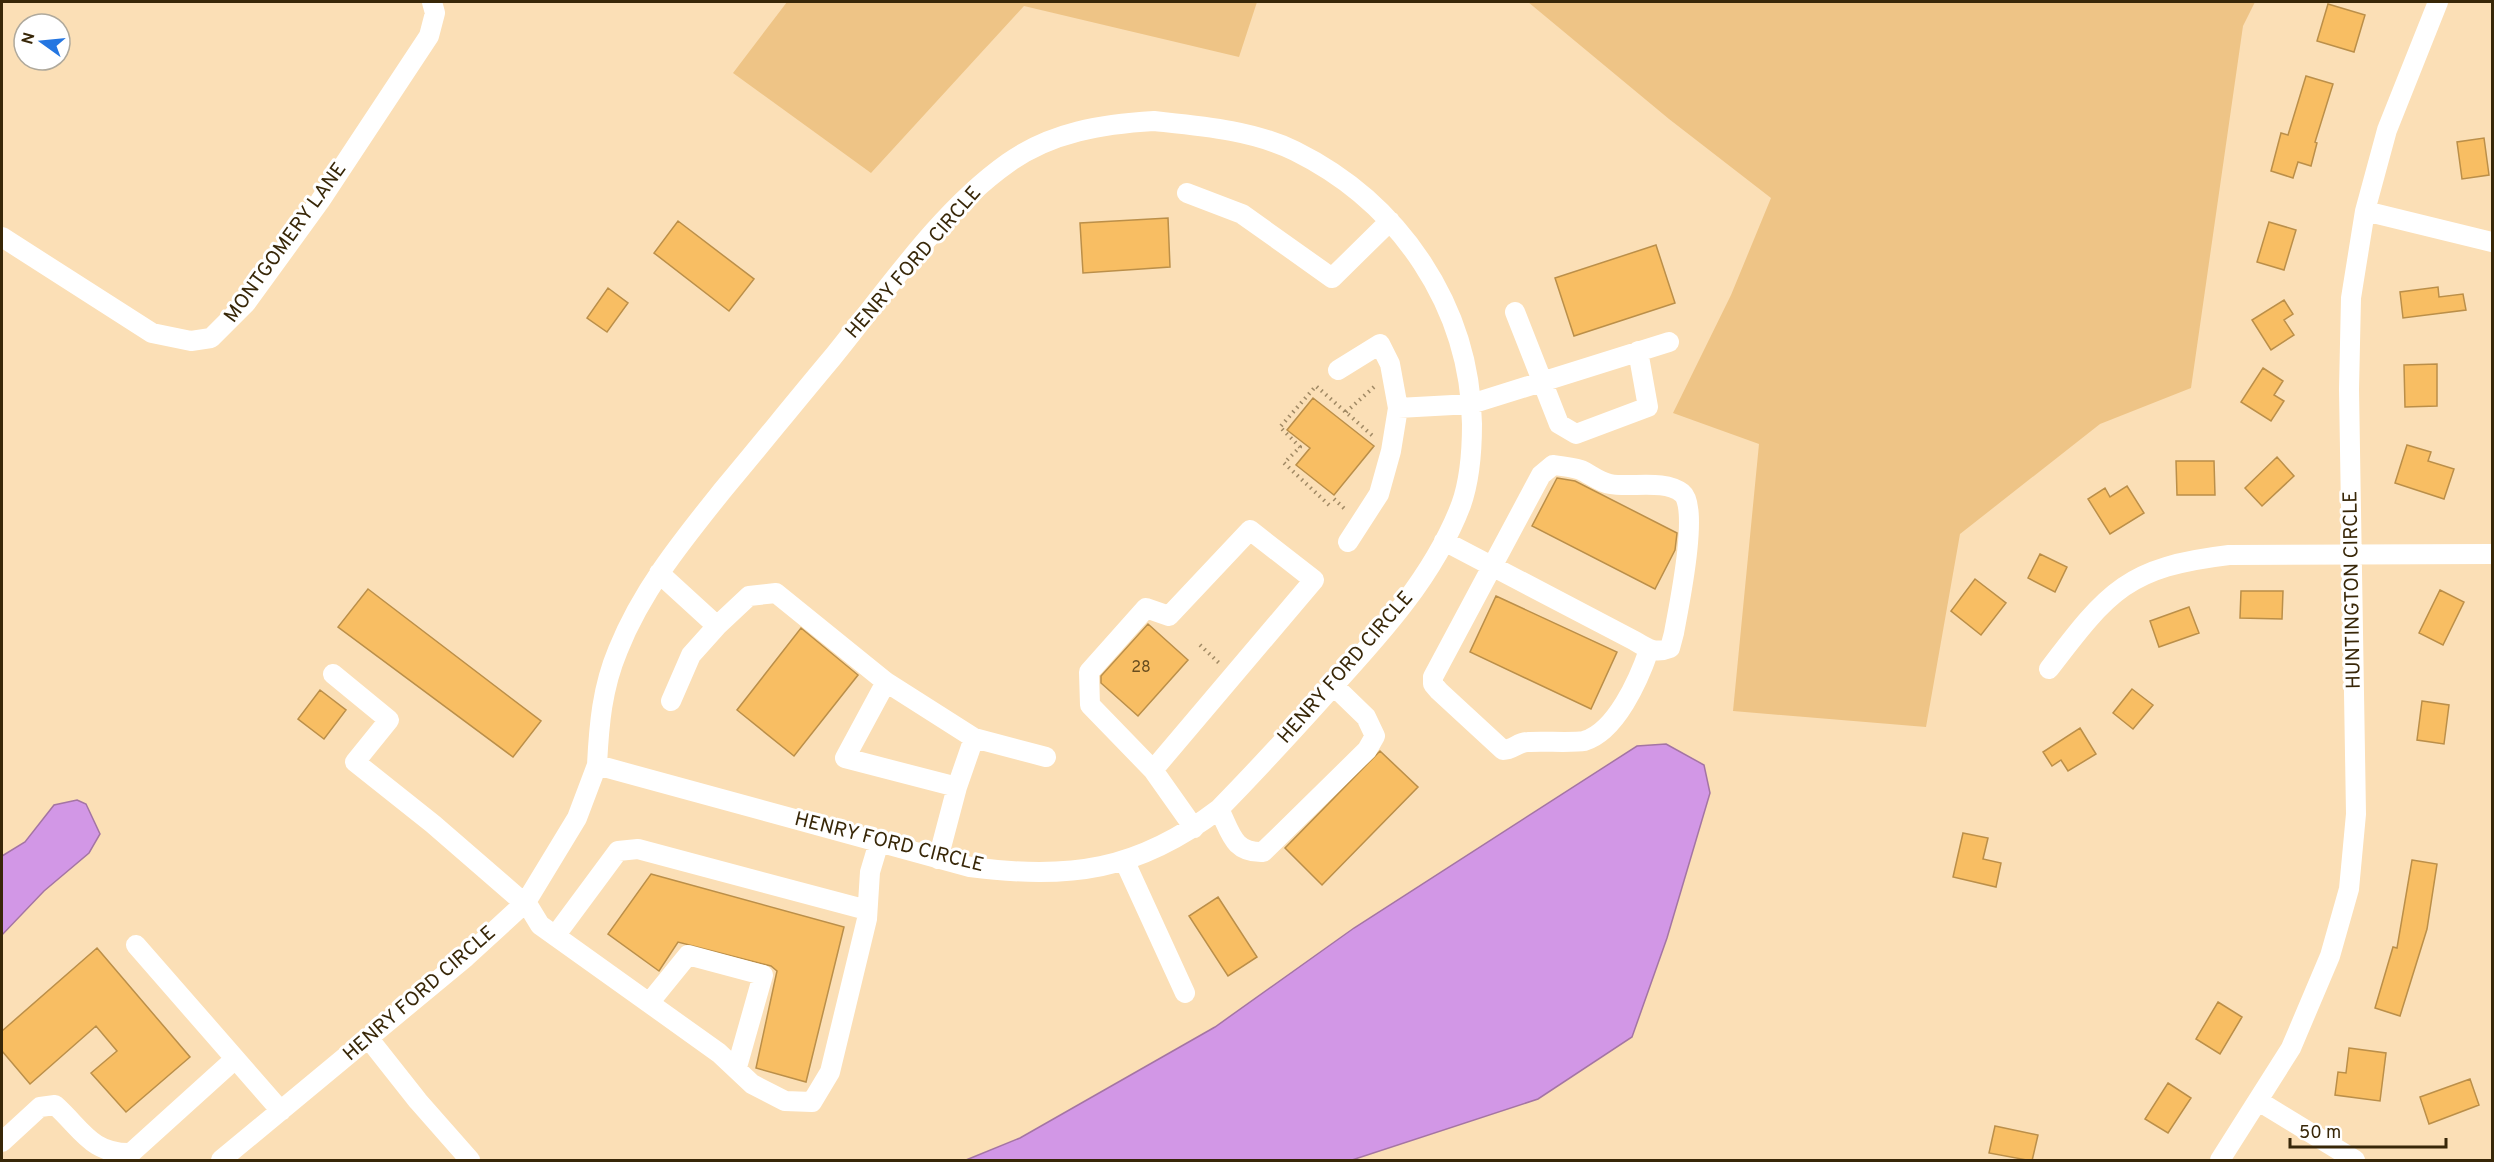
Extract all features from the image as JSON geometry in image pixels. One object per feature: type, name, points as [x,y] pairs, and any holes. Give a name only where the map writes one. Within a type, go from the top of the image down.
[{"type":"street","name":"MONTGOMERY LANE","points":[[2,237],[152,333],[191,340],[211,338],[246,303],[285,250],[429,36],[435,13],[432,2]]},
{"type":"street","name":"HUNTINGTON CIRCLE","points":[[2220,1161],[2260,1102],[2291,1048],[2334,944],[2349,889],[2356,814],[2349,334],[2352,287],[2365,211],[2398,99],[2438,2]]},
{"type":"street","name":"HENRY FORD CIRCLE","points":[[221,1161],[369,1039],[525,902],[577,818],[597,765],[600,716],[607,680],[622,640],[659,573],[925,243],[988,179],[1009,162],[1065,134],[1114,123],[1154,121],[1231,131],[1265,139],[1318,164],[1357,190],[1390,221],[1412,246],[1436,283],[1451,317],[1466,365],[1471,404],[1472,444],[1467,484],[1461,504],[1444,540],[1414,591],[1334,686],[1219,809],[1160,849],[1125,862],[1056,872],[1015,873],[938,859],[597,765]]},
{"type":"street","points":[[1187,194],[1242,214],[1332,278],[1390,221]]},
{"type":"street","points":[[2365,211],[2493,242]]},
{"type":"street","points":[[1515,312],[1559,424],[1576,434],[1648,407],[1638,351]]},
{"type":"street","points":[[1398,408],[1471,404],[1669,342]]},
{"type":"street","points":[[1338,370],[1380,344],[1390,364],[1398,408],[1391,451],[1379,494],[1348,542]]},
{"type":"street","points":[[1444,540],[1493,566],[1649,650],[1661,652],[1670,648],[1674,633],[1688,538],[1689,503],[1683,494],[1671,487],[1608,484],[1579,469],[1553,465],[1541,475],[1493,566],[1434,677],[1433,684],[1503,750],[1510,750],[1521,742],[1583,741],[1605,730],[1638,681],[1649,650]]},
{"type":"street","points":[[1153,770],[1314,580],[1250,530],[1169,616],[1146,608],[1089,672],[1090,705],[1153,770],[1194,828]]},
{"type":"street","points":[[2049,669],[2098,607],[2136,578],[2160,568],[2190,560],[2229,555],[2493,554]]},
{"type":"street","points":[[659,573],[717,626]]},
{"type":"street","points":[[671,701],[691,655],[717,626],[749,596],[776,593],[886,682],[974,738],[1046,757]]},
{"type":"street","points":[[333,674],[389,720],[355,762],[525,902],[540,925],[737,1067],[752,1084],[785,1101],[812,1102],[830,1072],[867,910],[870,872],[879,843]]},
{"type":"street","points":[[886,682],[845,758],[957,787]]},
{"type":"street","points":[[1219,809],[1237,844],[1249,853],[1263,852],[1366,750],[1375,736],[1366,717],[1334,686]]},
{"type":"street","points":[[938,859],[957,787],[974,738]]},
{"type":"street","points":[[555,936],[618,850],[638,849],[867,910]]},
{"type":"street","points":[[1125,862],[1185,993]]},
{"type":"street","points":[[136,945],[281,1111]]},
{"type":"street","points":[[649,1003],[688,955],[763,975],[737,1067]]},
{"type":"street","points":[[369,1039],[470,1161]]},
{"type":"street","points":[[2,1142],[40,1107],[55,1105],[101,1149],[112,1154],[131,1153],[235,1059]]},
{"type":"street","points":[[2260,1102],[2355,1161]]},
{"type":"path","points":[[1346,412],[1378,383]]},
{"type":"path","points":[[1329,505],[1284,463],[1300,447],[1280,427],[1316,386],[1379,441]]},
{"type":"path","points":[[1200,645],[1232,676]]},
{"type":"shaded area","points":[[787,2],[1257,2],[1239,57],[1024,6],[871,173],[733,73]]},
{"type":"shaded area","points":[[1528,2],[2255,2],[2243,26],[2191,388],[2100,424],[1960,534],[1926,727],[1733,711],[1759,444],[1673,413],[1731,295],[1771,198],[1669,119]]},
{"type":"shaded area","points":[[1666,744],[1704,765],[1710,793],[1667,938],[1632,1037],[1538,1099],[1352,1160],[966,1160],[1020,1138],[1215,1027],[1354,928],[1637,746]]},
{"type":"shaded area","points":[[77,800],[86,804],[100,834],[89,853],[44,891],[2,935],[2,856],[25,842],[54,805]]},
{"type":"building","points":[[2328,4],[2365,15],[2354,52],[2317,41]]},
{"type":"building","points":[[2306,76],[2333,84],[2315,142],[2317,143],[2311,166],[2298,162],[2293,178],[2271,171],[2281,133],[2288,135]]},
{"type":"building","points":[[2484,138],[2489,175],[2462,179],[2457,142]]},
{"type":"building","points":[[1168,218],[1170,267],[1083,273],[1080,223]]},
{"type":"building","points":[[678,221],[754,279],[729,311],[654,253]]},
{"type":"building","points":[[2269,222],[2296,230],[2284,270],[2257,262]]},
{"type":"building","points":[[1656,245],[1675,303],[1574,336],[1555,278]]},
{"type":"building","points":[[2438,287],[2439,297],[2463,294],[2466,310],[2403,318],[2400,292]]},
{"type":"building","points":[[608,288],[628,303],[607,332],[587,318]]},
{"type":"building","points":[[2284,300],[2293,314],[2284,320],[2294,335],[2271,350],[2252,320]]},
{"type":"building","points":[[2437,364],[2437,406],[2405,407],[2404,365]]},
{"type":"building","points":[[2263,368],[2283,381],[2274,395],[2284,401],[2271,421],[2241,402]]},
{"type":"building","points":[[1313,398],[1374,446],[1334,495],[1296,465],[1310,448],[1287,430]]},
{"type":"building","points":[[2407,445],[2431,452],[2428,461],[2454,469],[2444,499],[2395,483]]},
{"type":"building","points":[[2277,457],[2294,476],[2262,506],[2245,488]]},
{"type":"building","points":[[2176,461],[2214,461],[2215,495],[2177,495]]},
{"type":"building","points":[[1557,478],[1575,481],[1677,533],[1675,550],[1655,589],[1532,526]]},
{"type":"building","points":[[2127,486],[2144,513],[2110,534],[2088,499],[2105,488],[2110,497]]},
{"type":"building","points":[[2040,554],[2067,567],[2055,592],[2028,578]]},
{"type":"building","points":[[1975,579],[2006,603],[1981,635],[1951,611]]},
{"type":"building","points":[[368,589],[541,721],[513,757],[338,627]]},
{"type":"building","points":[[2440,590],[2464,602],[2443,645],[2419,633]]},
{"type":"building","points":[[2241,591],[2283,591],[2282,619],[2240,618]]},
{"type":"building","points":[[1496,596],[1617,652],[1591,709],[1470,652]]},
{"type":"building","points":[[2189,607],[2199,633],[2159,647],[2150,621]]},
{"type":"building","points":[[1148,624],[1188,660],[1138,716],[1101,683],[1101,676]]},
{"type":"building","points":[[801,628],[858,675],[794,756],[737,710]]},
{"type":"building","points":[[2132,689],[2153,705],[2133,729],[2113,713]]},
{"type":"building","points":[[320,690],[346,710],[324,739],[298,719]]},
{"type":"building","points":[[2422,701],[2449,705],[2444,744],[2417,740]]},
{"type":"building","points":[[2080,728],[2096,754],[2068,771],[2061,760],[2052,766],[2043,752]]},
{"type":"building","points":[[1380,751],[1418,787],[1322,885],[1285,848]]},
{"type":"building","points":[[1963,833],[1988,838],[1983,859],[2001,863],[1996,887],[1953,877]]},
{"type":"building","points":[[2412,860],[2437,864],[2427,929],[2400,1016],[2375,1008],[2393,947],[2397,948]]},
{"type":"building","points":[[651,874],[844,927],[806,1082],[756,1068],[777,971],[771,966],[678,942],[659,971],[608,934]]},
{"type":"building","points":[[1218,897],[1257,957],[1228,976],[1189,916]]},
{"type":"building","points":[[97,948],[190,1057],[126,1112],[91,1073],[117,1051],[96,1026],[30,1084],[2,1051],[2,1031]]},
{"type":"building","points":[[2218,1002],[2242,1017],[2220,1054],[2196,1039]]},
{"type":"building","points":[[2349,1048],[2386,1053],[2380,1101],[2335,1095],[2338,1072],[2346,1073]]},
{"type":"building","points":[[2470,1079],[2479,1105],[2429,1124],[2420,1097]]},
{"type":"building","points":[[2168,1083],[2191,1098],[2168,1133],[2145,1119]]},
{"type":"building","points":[[1995,1126],[2038,1135],[2032,1161],[1989,1153]]}]
